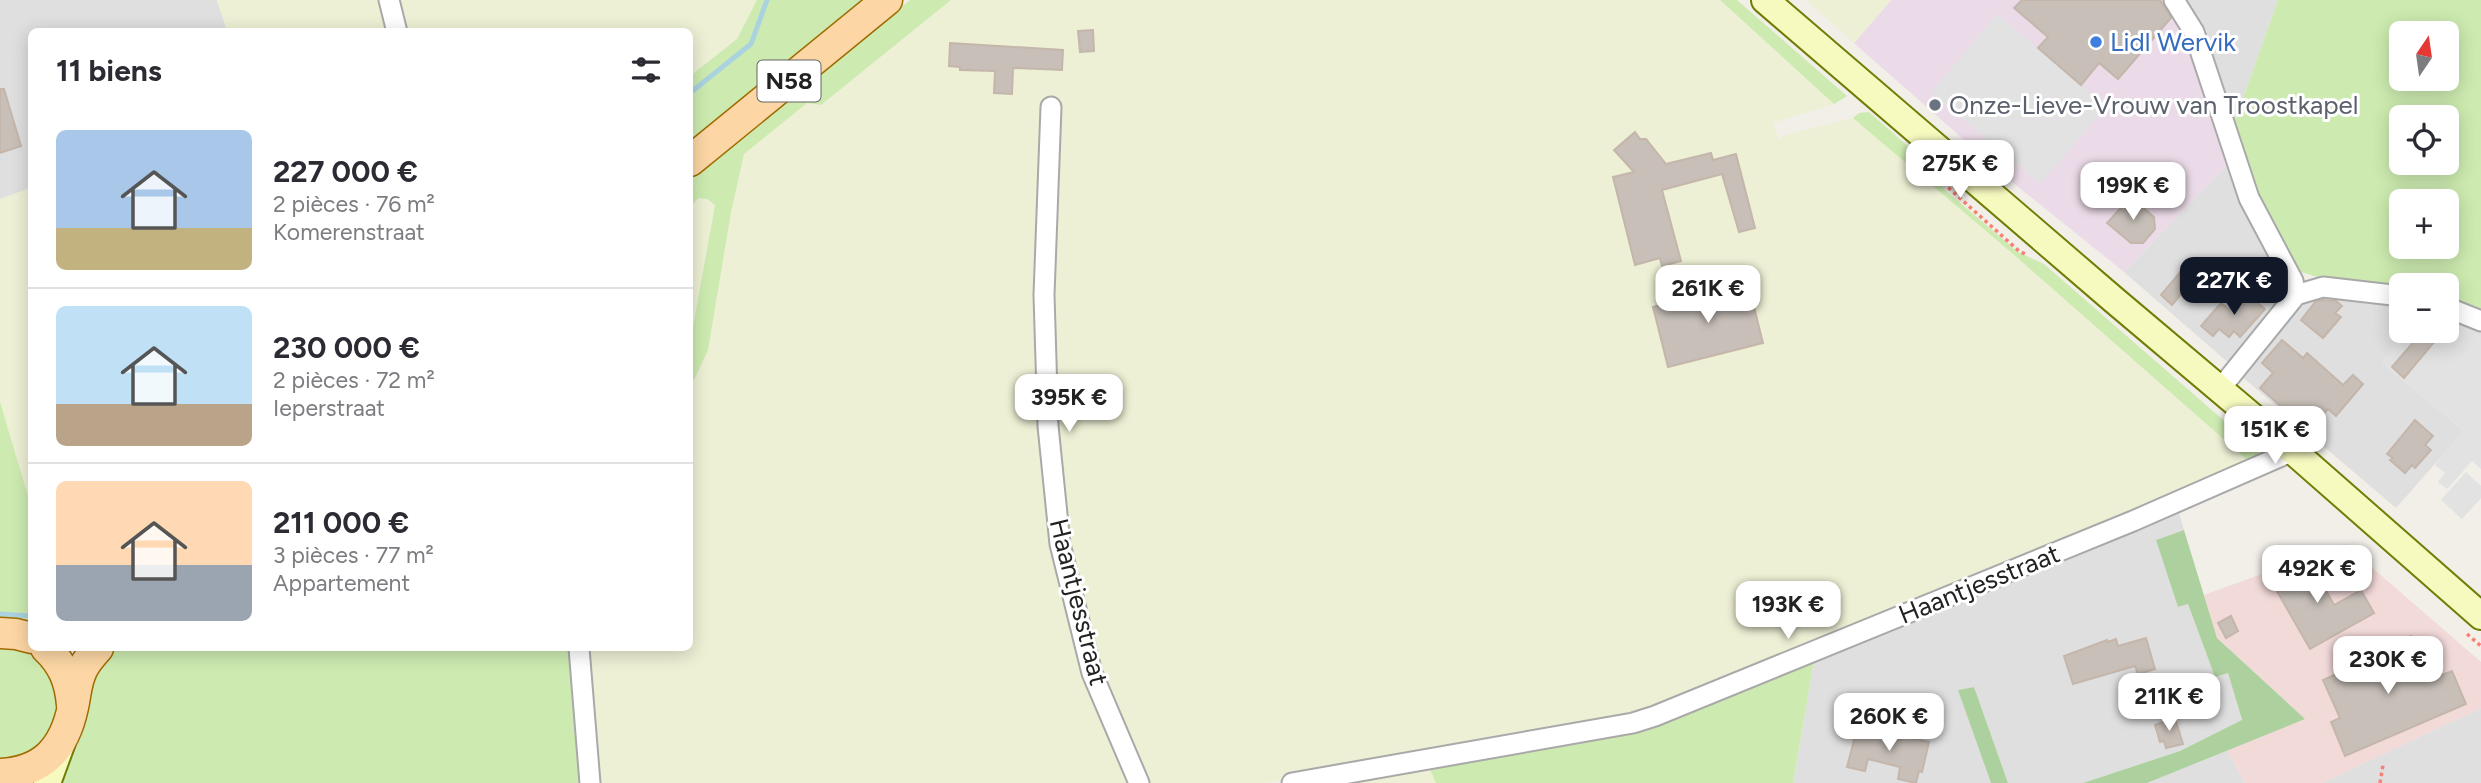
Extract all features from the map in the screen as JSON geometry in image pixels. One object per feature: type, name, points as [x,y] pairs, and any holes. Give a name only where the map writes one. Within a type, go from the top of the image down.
[{"type":"main road","name":"N58","points":[[693,159],[887,0]]},
{"type":"main road","points":[[0,633],[28,637]]},
{"type":"main road","points":[[49,651],[58,660],[70,683],[73,709]]},
{"type":"main road","points":[[0,774],[20,773],[46,760],[64,738],[82,670],[96,651]]},
{"type":"street","points":[[388,0],[396,28]]},
{"type":"street","points":[[1765,0],[2220,388],[2481,616]]},
{"type":"street","points":[[2174,0],[2194,32],[2249,198],[2293,281],[2296,295]]},
{"type":"street","name":"Haantjesstraat","points":[[1051,107],[1044,295],[1048,426],[1060,544],[1092,673],[1139,783]]},
{"type":"street","points":[[2220,388],[2296,295],[2323,287],[2389,295]]},
{"type":"street","points":[[2459,312],[2481,321]]},
{"type":"street","name":"Haantjesstraat","points":[[1292,783],[1644,720],[2108,531],[2293,451]]},
{"type":"street","points":[[579,651],[590,783]]},
{"type":"street","points":[[47,783],[64,738]]},
{"type":"path","points":[[2380,783],[2383,765]]},
{"type":"shaded area","points":[[0,0],[217,0],[226,28],[28,28],[28,189],[0,199]]},
{"type":"shaded area","points":[[1891,0],[2168,0],[2184,25],[2230,162],[2124,272],[2012,182],[1854,43]]},
{"type":"shaded area","points":[[2183,0],[2278,0],[2235,121],[2218,81]]},
{"type":"shaded area","points":[[1997,14],[2107,106],[2040,184],[1931,92]]},
{"type":"shaded area","points":[[2230,162],[2287,282],[2287,293],[2231,365],[2124,272]]},
{"type":"shaded area","points":[[2323,291],[2389,300],[2389,343],[2399,343],[2382,363],[2464,431],[2396,508],[2240,375],[2303,299]]},
{"type":"shaded area","points":[[2459,322],[2481,332],[2481,469],[2472,461],[2447,489],[2438,482],[2445,473],[2435,465],[2463,430],[2382,363],[2399,343],[2459,343]]},
{"type":"shaded area","points":[[2466,472],[2481,486],[2481,498],[2462,519],[2441,500]]},
{"type":"shaded area","points":[[2178,509],[2184,530],[2156,540],[2179,607],[2188,604],[2215,677],[2228,673],[2242,721],[2180,751],[2083,783],[2008,783],[1974,687],[1959,690],[1991,783],[1793,783],[1814,660]]},
{"type":"shaded area","points":[[2345,544],[2481,662],[2481,708],[2322,783],[2245,783],[2227,750],[2305,719],[2217,638],[2204,595]]},
{"type":"shaded area","points":[[2481,708],[2481,783],[2322,783]]},
{"type":"shaded area","points":[[2227,750],[2245,783],[2147,783]]},
{"type":"green space","points":[[217,0],[382,0],[390,28],[226,28]]},
{"type":"green space","points":[[393,0],[757,0],[737,39],[693,74],[693,28],[400,28]]},
{"type":"green space","points":[[757,0],[868,0],[693,141],[693,74],[737,39]]},
{"type":"green space","points":[[910,0],[951,0],[821,105],[807,103],[744,154],[731,212],[708,350],[693,381],[693,327],[715,205],[707,199],[699,198],[693,203],[693,176]]},
{"type":"green space","points":[[951,0],[1720,0],[1834,104],[1773,123],[1779,140],[1796,132],[1853,118],[2252,464],[1633,716],[1265,783],[1148,783],[1102,683],[1079,603],[1056,459],[1044,112],[1056,555],[1131,783],[601,783],[594,747],[587,651],[693,651],[693,381],[743,154],[807,102],[822,104]]},
{"type":"green space","points":[[1720,0],[1737,0],[1847,96],[1834,104]]},
{"type":"green space","points":[[1806,0],[1891,0],[1854,43]]},
{"type":"green space","points":[[2278,0],[2481,0],[2481,313],[2459,305],[2459,273],[2389,273],[2389,288],[2337,283],[2301,272],[2258,193],[2235,121]]},
{"type":"green space","points":[[1869,112],[1925,161],[1945,190],[2018,252],[2044,264],[2260,452],[2252,464],[1853,118],[1859,113]]},
{"type":"green space","points":[[28,189],[28,496],[0,402],[0,199]]},
{"type":"green space","points":[[699,198],[707,199],[715,205],[693,327],[693,203]]},
{"type":"green space","points":[[0,402],[28,496],[28,626],[0,622]]},
{"type":"green space","points":[[2184,530],[2217,638],[2305,719],[2147,783],[2083,783],[2180,751],[2242,720],[2228,673],[2215,677],[2188,604],[2178,607],[2156,540]]},
{"type":"green space","points":[[0,644],[27,650],[34,655],[51,673],[59,705],[54,728],[32,753],[0,762]]},
{"type":"green space","points":[[109,651],[575,651],[585,783],[54,783],[100,658]]},
{"type":"green space","points":[[1814,660],[1793,783],[1436,783],[1429,767],[1654,726]]},
{"type":"green space","points":[[1974,687],[2008,783],[1991,783],[1958,690]]},
{"type":"green space","points":[[1429,767],[1436,783],[1341,783]]},
{"type":"building","name":"Lidl Wervik","points":[[2022,0],[2160,0],[2171,18],[2118,79],[2099,63],[2081,85],[2038,48],[2048,37],[2014,8]]},
{"type":"building","points":[[1093,30],[1094,51],[1080,52],[1078,31]]},
{"type":"building","points":[[950,43],[1063,50],[1062,70],[1013,68],[1012,94],[994,93],[995,71],[960,70],[960,67],[949,66]]},
{"type":"building","points":[[0,89],[4,89],[21,146],[0,153]]},
{"type":"building","points":[[1635,132],[1640,139],[1646,139],[1666,164],[1711,153],[1713,160],[1736,154],[1755,228],[1739,232],[1722,174],[1662,190],[1681,261],[1662,266],[1660,258],[1635,265],[1613,177],[1634,172],[1614,150]]},
{"type":"building","points":[[2131,197],[2154,217],[2155,229],[2143,243],[2131,243],[2107,223]]},
{"type":"building","points":[[2188,263],[2203,276],[2190,290],[2187,287],[2172,305],[2161,295]]},
{"type":"building","points":[[1748,283],[1763,343],[1668,367],[1653,307]]},
{"type":"building","points":[[2244,291],[2265,309],[2240,337],[2234,331],[2229,337],[2219,329],[2213,336],[2201,326],[2221,303],[2229,309]]},
{"type":"building","points":[[2336,301],[2342,306],[2335,313],[2341,317],[2323,338],[2301,320],[2315,302]]},
{"type":"building","points":[[2282,340],[2303,358],[2307,353],[2343,385],[2353,375],[2363,384],[2336,416],[2328,409],[2308,430],[2260,388],[2273,373],[2262,363]]},
{"type":"building","points":[[2413,343],[2433,343],[2404,378],[2392,367]]},
{"type":"building","points":[[2415,420],[2433,436],[2425,445],[2431,450],[2415,468],[2412,465],[2405,473],[2387,454]]},
{"type":"building","points":[[2308,558],[2334,605],[2361,590],[2374,613],[2310,649],[2270,579]]},
{"type":"building","points":[[2231,616],[2238,631],[2226,638],[2218,623]]},
{"type":"building","points":[[2411,636],[2430,680],[2452,671],[2466,704],[2345,756],[2331,722],[2340,718],[2323,680],[2375,657],[2374,652]]},
{"type":"building","points":[[2146,638],[2155,669],[2138,674],[2135,666],[2073,684],[2064,656],[2107,640],[2116,639],[2118,646]]},
{"type":"building","points":[[2175,718],[2183,744],[2166,748],[2164,741],[2160,742],[2155,725]]},
{"type":"building","points":[[1858,725],[1874,729],[1873,733],[1901,740],[1902,736],[1929,742],[1922,772],[1919,771],[1916,783],[1898,779],[1900,767],[1868,759],[1865,771],[1847,767]]},
{"type":"waterway","points":[[693,91],[751,44],[767,0]]},
{"type":"waterway","points":[[0,614],[28,616]]},
{"type":"place","name":"Lidl Wervik","points":[[2096,42]]},
{"type":"place","name":"Onze-Lieve-Vrouw van Troostkapel","points":[[1935,105]]}]
